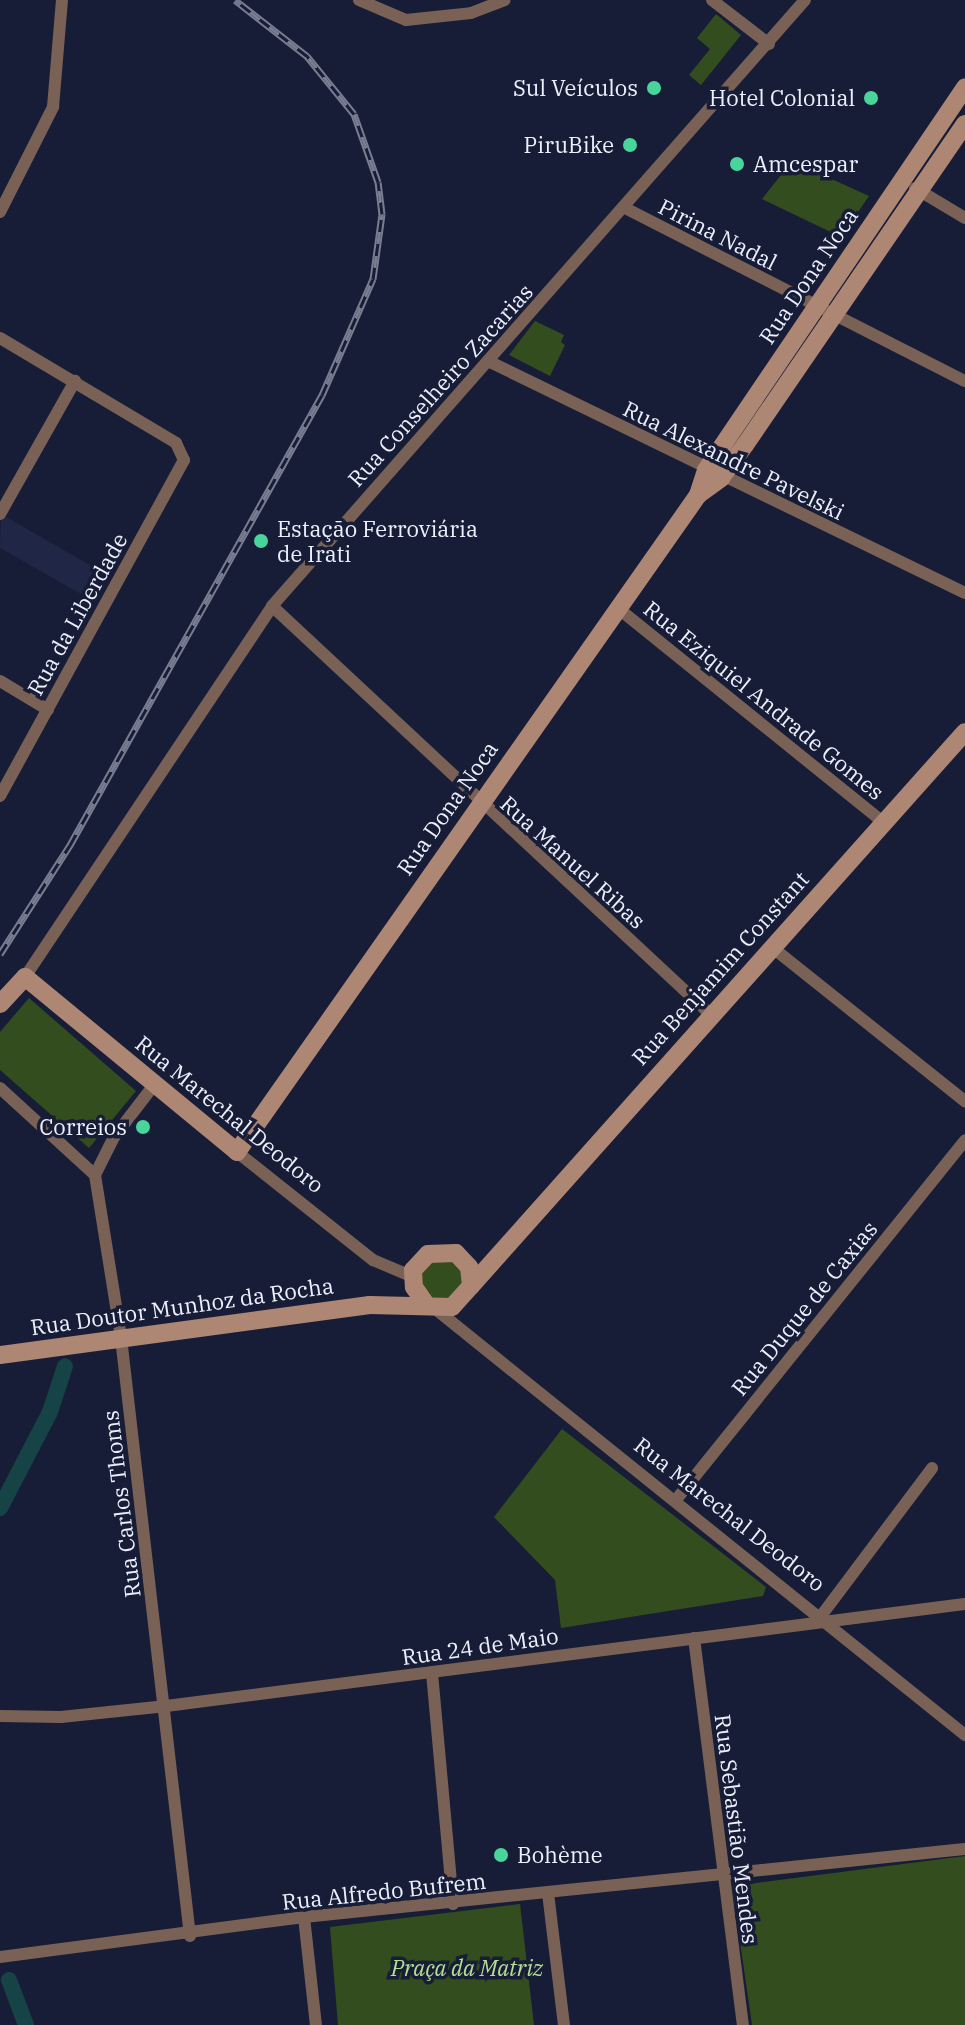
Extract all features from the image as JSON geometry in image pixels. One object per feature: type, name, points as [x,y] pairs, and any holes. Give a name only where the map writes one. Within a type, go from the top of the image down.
[{"type":"street","points":[[0,212],[53,107],[62,0]]},
{"type":"street","points":[[359,0],[406,20],[471,13],[505,0]]},
{"type":"street","points":[[712,0],[769,44]]},
{"type":"street","name":"Rua Conselheiro Zacarias","points":[[25,977],[272,606],[805,0]]},
{"type":"street","name":"Rua Dona Noca","points":[[714,474],[815,306],[965,88]]},
{"type":"street","name":"Rua Dona Noca","points":[[237,1152],[479,803],[698,495],[833,315],[965,124]]},
{"type":"street","points":[[902,180],[965,218]]},
{"type":"street","name":"Pirina Nadal","points":[[625,208],[965,381]]},
{"type":"street","points":[[0,338],[75,381],[0,514]]},
{"type":"street","name":"Rua Alexandre Pavelski","points":[[488,361],[714,474],[965,593]]},
{"type":"street","name":"Rua da Liberdade","points":[[0,796],[184,460],[182,450],[75,381]]},
{"type":"street","name":"Rua Manuel Ribas","points":[[272,606],[479,803],[710,1014]]},
{"type":"street","name":"Rua Eziquiel Andrade Gomes","points":[[619,609],[883,822]]},
{"type":"street","points":[[0,681],[48,710]]},
{"type":"street","name":"Rua Benjamim Constant","points":[[466,1294],[512,1237],[710,1014],[773,948],[965,732]]},
{"type":"street","points":[[773,948],[965,1101]]},
{"type":"street","points":[[0,1004],[25,977]]},
{"type":"street","name":"Rua Marechal Deodoro","points":[[25,977],[237,1152],[373,1260],[421,1293],[465,1332],[825,1619],[965,1735]]},
{"type":"street","points":[[0,1088],[95,1175],[114,1137],[154,1085]]},
{"type":"street","name":"Rua Duque de Caxias","points":[[675,1501],[965,1140]]},
{"type":"street","name":"Rua Carlos Thoms","points":[[95,1175],[121,1338],[166,1706],[190,1936]]},
{"type":"street","name":"Rua Benjamim Constant","points":[[463,1259],[512,1237]]},
{"type":"street","points":[[421,1293],[428,1254],[447,1250],[463,1259],[465,1332]]},
{"type":"street","name":"Rua Doutor Munhoz da Rocha","points":[[0,1355],[370,1305],[421,1293],[466,1294]]},
{"type":"street","points":[[825,1619],[932,1468]]},
{"type":"street","name":"Rua 24 de Maio","points":[[0,1716],[61,1717],[166,1706],[825,1619],[965,1604]]},
{"type":"street","name":"Rua Sebastião Mendes","points":[[694,1638],[721,1874],[743,2025]]},
{"type":"street","points":[[432,1673],[453,1904]]},
{"type":"street","name":"Rua Alfredo Bufrem","points":[[0,1957],[190,1936],[304,1917],[965,1849]]},
{"type":"street","points":[[548,1893],[564,2025]]},
{"type":"street","points":[[304,1917],[316,2025]]},
{"type":"shaded area","points":[[1,514],[95,568],[81,594],[0,548]]},
{"type":"green space","points":[[716,14],[741,35],[701,85],[689,75],[710,49],[697,38]]},
{"type":"green space","points":[[792,161],[869,196],[841,237],[762,199]]},
{"type":"green space","points":[[535,321],[564,335],[561,342],[565,345],[550,376],[509,355]]},
{"type":"green space","points":[[29,998],[136,1091],[89,1148],[0,1070],[0,1032]]},
{"type":"green space","points":[[442,1258],[457,1264],[463,1279],[457,1294],[442,1300],[427,1294],[421,1279],[427,1264]]},
{"type":"green space","points":[[562,1429],[766,1587],[763,1596],[561,1628],[555,1580],[494,1517]]},
{"type":"green space","points":[[965,1856],[965,2025],[752,2025],[732,1886]]},
{"type":"green space","name":"Praça da Matriz","points":[[520,1904],[534,2025],[338,2025],[330,1927]]},
{"type":"waterway","points":[[0,1508],[50,1412],[65,1366]]},
{"type":"waterway","points":[[9,1980],[26,2025]]},
{"type":"railway","points":[[0,954],[70,845],[322,395],[373,279],[382,214],[378,182],[354,114],[307,56],[235,0]]},
{"type":"place","name":"Sul Veículos","points":[[654,88]]},
{"type":"place","name":"Hotel Colonial","points":[[871,98]]},
{"type":"place","name":"PiruBike","points":[[630,145]]},
{"type":"place","name":"Amcespar","points":[[737,164]]},
{"type":"place","name":"Estação Ferroviária de Irati","points":[[261,541]]},
{"type":"place","name":"Correios","points":[[143,1127]]},
{"type":"place","name":"Bohème","points":[[501,1855]]}]
